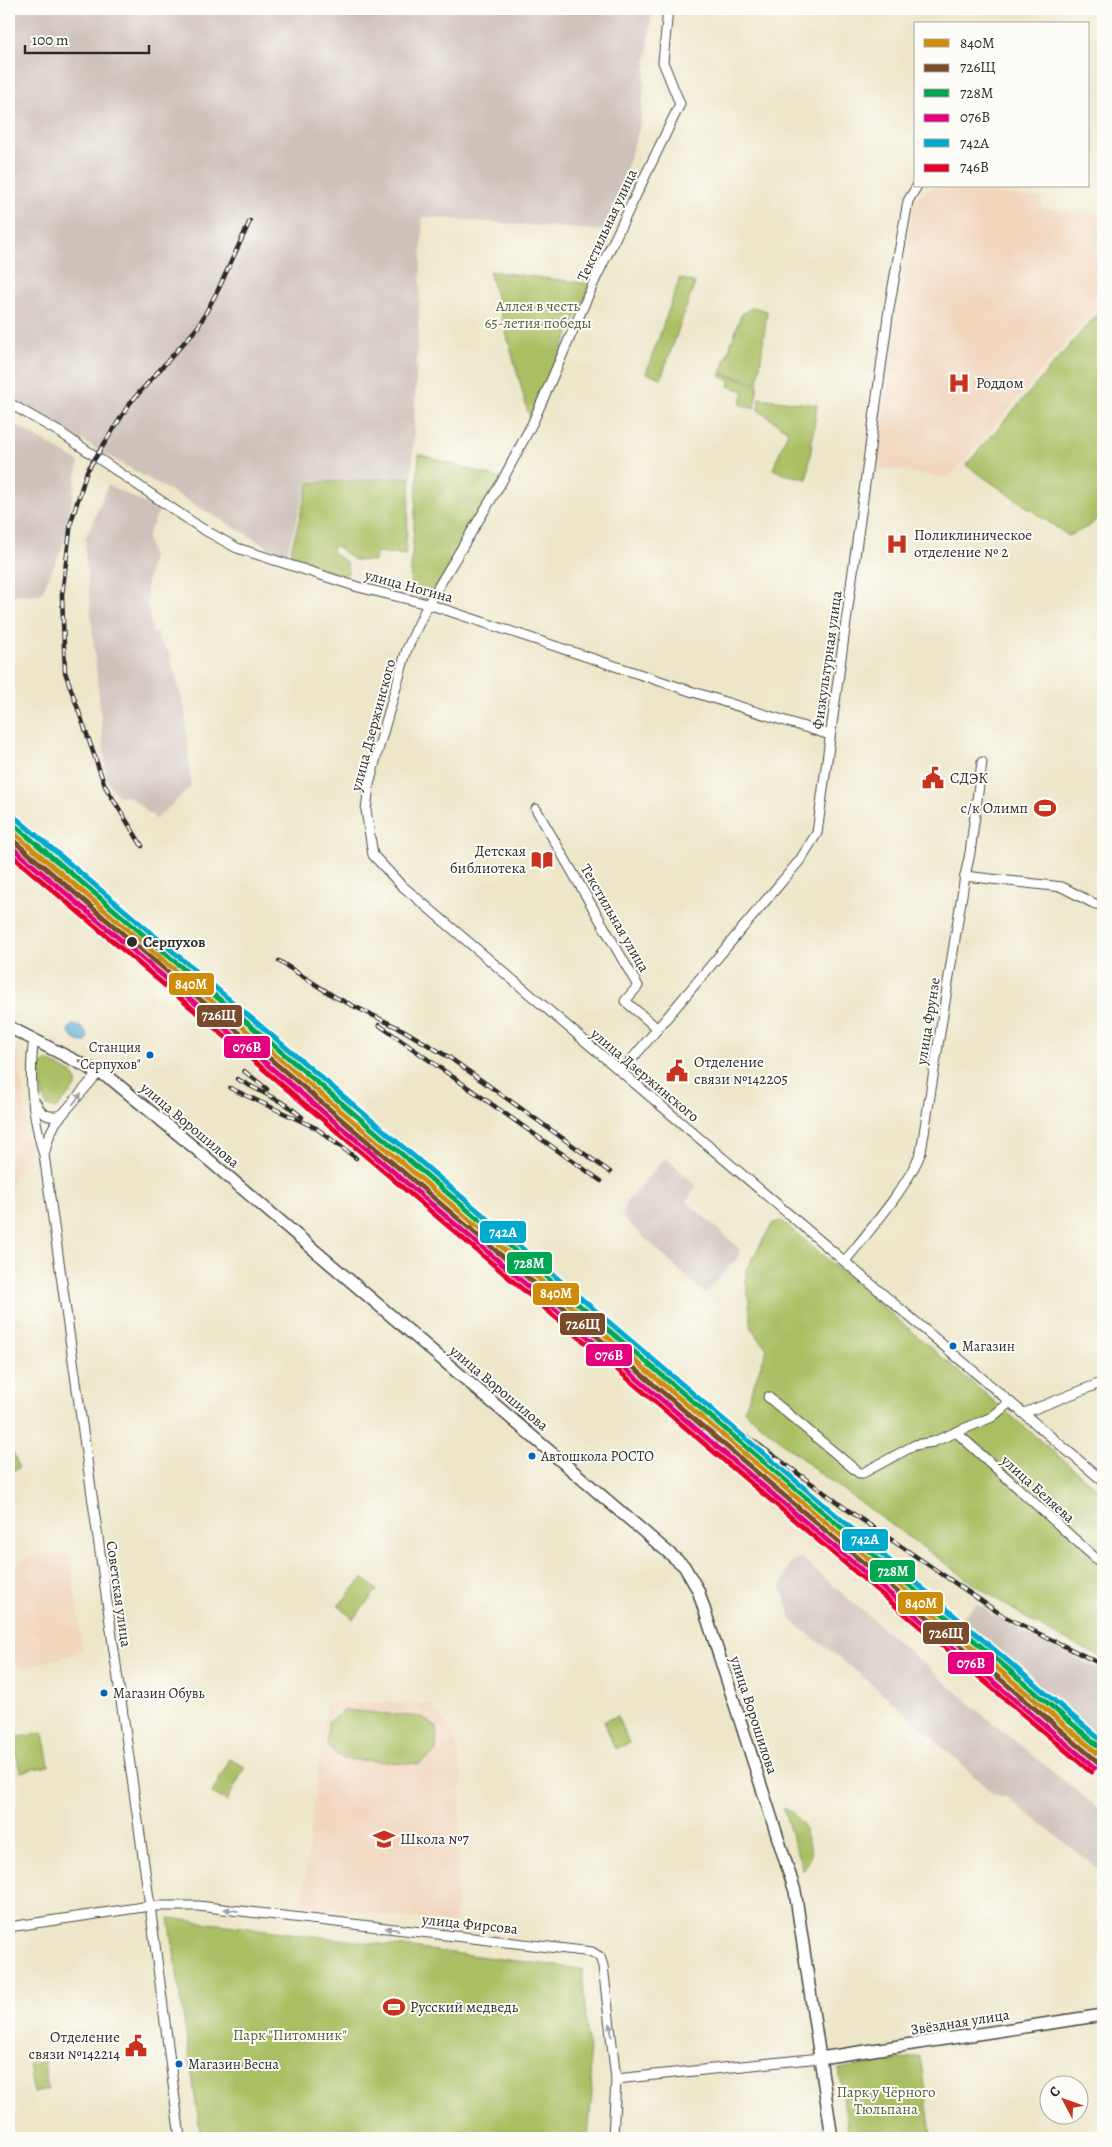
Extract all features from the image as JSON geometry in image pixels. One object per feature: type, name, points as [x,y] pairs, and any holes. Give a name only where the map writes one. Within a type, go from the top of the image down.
[{"type":"main road","name":"улица Ворошилова","points":[[9,1027],[99,1072],[179,1134],[684,1566],[702,1599],[795,1891],[832,2138]]},
{"type":"main road","name":"Звёздная улица","points":[[820,2058],[1103,2015]]},
{"type":"street","name":"Текстильная улица","points":[[428,604],[501,483],[533,422],[594,282],[680,104],[663,62],[668,9]]},
{"type":"street","name":"Физкультурная улица","points":[[621,1072],[800,860],[817,833],[889,309],[908,201],[917,188]]},
{"type":"street","name":"улица Ногина","points":[[9,403],[61,433],[201,528],[237,548],[358,588],[428,604],[690,691],[830,735]]},
{"type":"street","name":"улица Дзержинского","points":[[428,604],[407,649],[369,785],[366,810],[373,855],[400,884],[1103,1481]]},
{"type":"street","name":"улица Фрунзе","points":[[845,1261],[878,1219],[916,1164],[921,1152],[970,853],[982,762]]},
{"type":"street","name":"Текстильная улица","points":[[536,809],[638,986],[625,1001],[658,1029]]},
{"type":"street","points":[[965,876],[1062,887],[1095,904],[1103,905]]},
{"type":"street","points":[[34,1039],[31,1073],[33,1096],[44,1155]]},
{"type":"street","name":"Советская улица","points":[[99,1072],[52,1129],[44,1155],[150,1906],[180,2138]]},
{"type":"street","points":[[33,1096],[43,1114],[56,1117],[65,1113]]},
{"type":"street","points":[[1024,1413],[1103,1382]]},
{"type":"street","points":[[768,1397],[859,1473],[915,1445],[932,1442],[992,1417],[1010,1402]]},
{"type":"street","name":"улица Беляева","points":[[956,1432],[1103,1565]]},
{"type":"street","name":"улица Фирсова","points":[[9,1927],[150,1906],[198,1906],[592,1952],[600,1957],[603,1966],[616,2079],[613,2138]]},
{"type":"street","points":[[616,2079],[820,2058]]},
{"type":"shaded area","points":[[9,9],[652,9],[640,126],[606,231],[423,217],[412,476],[308,482],[286,557],[9,399]]},
{"type":"shaded area","name":"Роддом","points":[[932,188],[1042,198],[1042,208],[1103,215],[1103,300],[949,478],[876,467],[913,201]]},
{"type":"shaded area","points":[[9,421],[79,462],[63,546],[41,594],[9,595]]},
{"type":"shaded area","points":[[108,485],[159,510],[147,537],[152,558],[146,588],[152,633],[158,632],[159,641],[169,652],[185,710],[191,787],[156,819],[129,796],[118,796],[107,781],[85,552],[86,537]]},
{"type":"shaded area","points":[[9,1048],[18,1053],[30,1149],[21,1169],[13,1176],[9,1187]]},
{"type":"shaded area","points":[[666,1158],[697,1186],[686,1201],[739,1248],[739,1256],[705,1294],[622,1217],[626,1202]]},
{"type":"shaded area","points":[[70,1554],[83,1652],[22,1668],[9,1657],[9,1575],[26,1556]]},
{"type":"shaded area","points":[[801,1558],[995,1725],[1103,1812],[1103,1872],[1006,1797],[993,1794],[918,1724],[861,1675],[792,1621],[781,1585],[789,1565]]},
{"type":"shaded area","points":[[977,1604],[1009,1625],[1103,1671],[1103,1747],[968,1633],[961,1618]]},
{"type":"shaded area","name":"Школа №7","points":[[326,1702],[429,1703],[454,1733],[462,1773],[455,1924],[302,1904]]},
{"type":"green space","name":"Аллея в честь 65-летия победы","points":[[489,271],[591,284],[530,419]]},
{"type":"green space","points":[[680,278],[695,283],[661,378],[646,373]]},
{"type":"green space","points":[[753,307],[767,311],[758,382],[721,373],[741,315]]},
{"type":"green space","points":[[1103,307],[1103,513],[1091,525],[1069,536],[966,465]]},
{"type":"green space","points":[[721,374],[758,384],[754,409],[740,404],[744,391],[728,386],[730,380],[720,377]]},
{"type":"green space","points":[[759,398],[817,405],[807,479],[784,474],[773,469],[788,431],[758,410]]},
{"type":"green space","points":[[419,454],[502,479],[425,606],[410,585]]},
{"type":"green space","points":[[411,477],[405,555],[376,552],[375,561],[354,560],[335,545],[331,551],[347,563],[348,574],[341,575],[289,558],[309,483]]},
{"type":"green space","points":[[47,1060],[74,1075],[77,1085],[56,1109],[47,1106],[43,1098],[40,1067]]},
{"type":"green space","points":[[782,1221],[1103,1494],[1103,1658],[1047,1631],[984,1591],[822,1475],[744,1411],[767,1349],[752,1329],[745,1271],[773,1223]]},
{"type":"green space","points":[[9,1441],[19,1468],[9,1472]]},
{"type":"green space","points":[[363,1578],[377,1590],[353,1619],[338,1606]]},
{"type":"green space","points":[[345,1710],[422,1717],[437,1728],[436,1752],[419,1764],[343,1759],[327,1746],[328,1722]]},
{"type":"green space","points":[[618,1716],[629,1743],[615,1749],[604,1721]]},
{"type":"green space","points":[[43,1733],[49,1766],[20,1772],[13,1738]]},
{"type":"green space","points":[[230,1759],[245,1767],[227,1801],[212,1793]]},
{"type":"green space","points":[[783,1808],[792,1812],[803,1825],[811,1853],[810,1859],[803,1871]]},
{"type":"green space","name":"Парк \"Питомник\"","points":[[169,1918],[582,1969],[592,2091],[588,2138],[201,2138]]},
{"type":"green space","name":"Парк у Чёрного Тюльпана","points":[[920,2056],[931,2134],[927,2138],[849,2138],[839,2069]]},
{"type":"green space","points":[[44,2062],[48,2090],[33,2093],[29,2064]]},
{"type":"water","points":[[72,1025],[84,1030],[88,1037],[86,1042],[77,1041],[71,1035],[68,1030]]},
{"type":"railway","points":[[142,846],[105,786],[65,672],[62,595],[71,522],[87,471],[130,403],[198,327],[218,290],[250,221]]},
{"type":"railway","points":[[279,961],[335,997],[403,1030],[450,1058],[610,1172]]},
{"type":"railway","points":[[379,1025],[601,1181]]},
{"type":"railway","points":[[244,1071],[267,1089]]},
{"type":"railway","points":[[237,1079],[287,1105],[302,1117]]},
{"type":"railway","points":[[230,1088],[316,1128],[356,1158]]},
{"type":"railway","points":[[711,1410],[852,1513],[1005,1617],[1103,1665]]},
{"type":"transit line","name":"742А","points":[[17,819],[1103,1742]]},
{"type":"transit line","name":"728М","points":[[13,824],[1103,1750]]},
{"type":"transit line","name":"840М","points":[[9,829],[1103,1758]]},
{"type":"transit line","name":"726Щ","points":[[9,837],[1099,1763]]},
{"type":"transit line","name":"076В","points":[[9,845],[1095,1768]]},
{"type":"transit line","name":"746В","points":[[9,853],[1091,1772]]},
{"type":"place","name":"Роддом","points":[[959,383]]},
{"type":"place","name":"Поликлиническое отделение № 2","points":[[897,544]]},
{"type":"place","name":"СДЭК","points":[[933,778]]},
{"type":"place","name":"с/к Олимп","points":[[1045,808]]},
{"type":"place","name":"Детская библиотека","points":[[542,860]]},
{"type":"place","name":"Серпухов","points":[[132,942]]},
{"type":"place","name":"Станция \"Серпухов\"","points":[[150,1055]]},
{"type":"place","name":"Отделение связи №142205","points":[[677,1071]]},
{"type":"place","name":"Магазин","points":[[953,1346]]},
{"type":"place","name":"Автошкола РОСТО","points":[[532,1456]]},
{"type":"place","name":"Магазин Обувь","points":[[104,1693]]},
{"type":"place","name":"Школа №7","points":[[384,1839]]},
{"type":"place","name":"Русский медведь","points":[[394,2007]]},
{"type":"place","name":"Отделение связи №142214","points":[[136,2046]]},
{"type":"place","name":"Магазин Весна","points":[[179,2064]]}]
